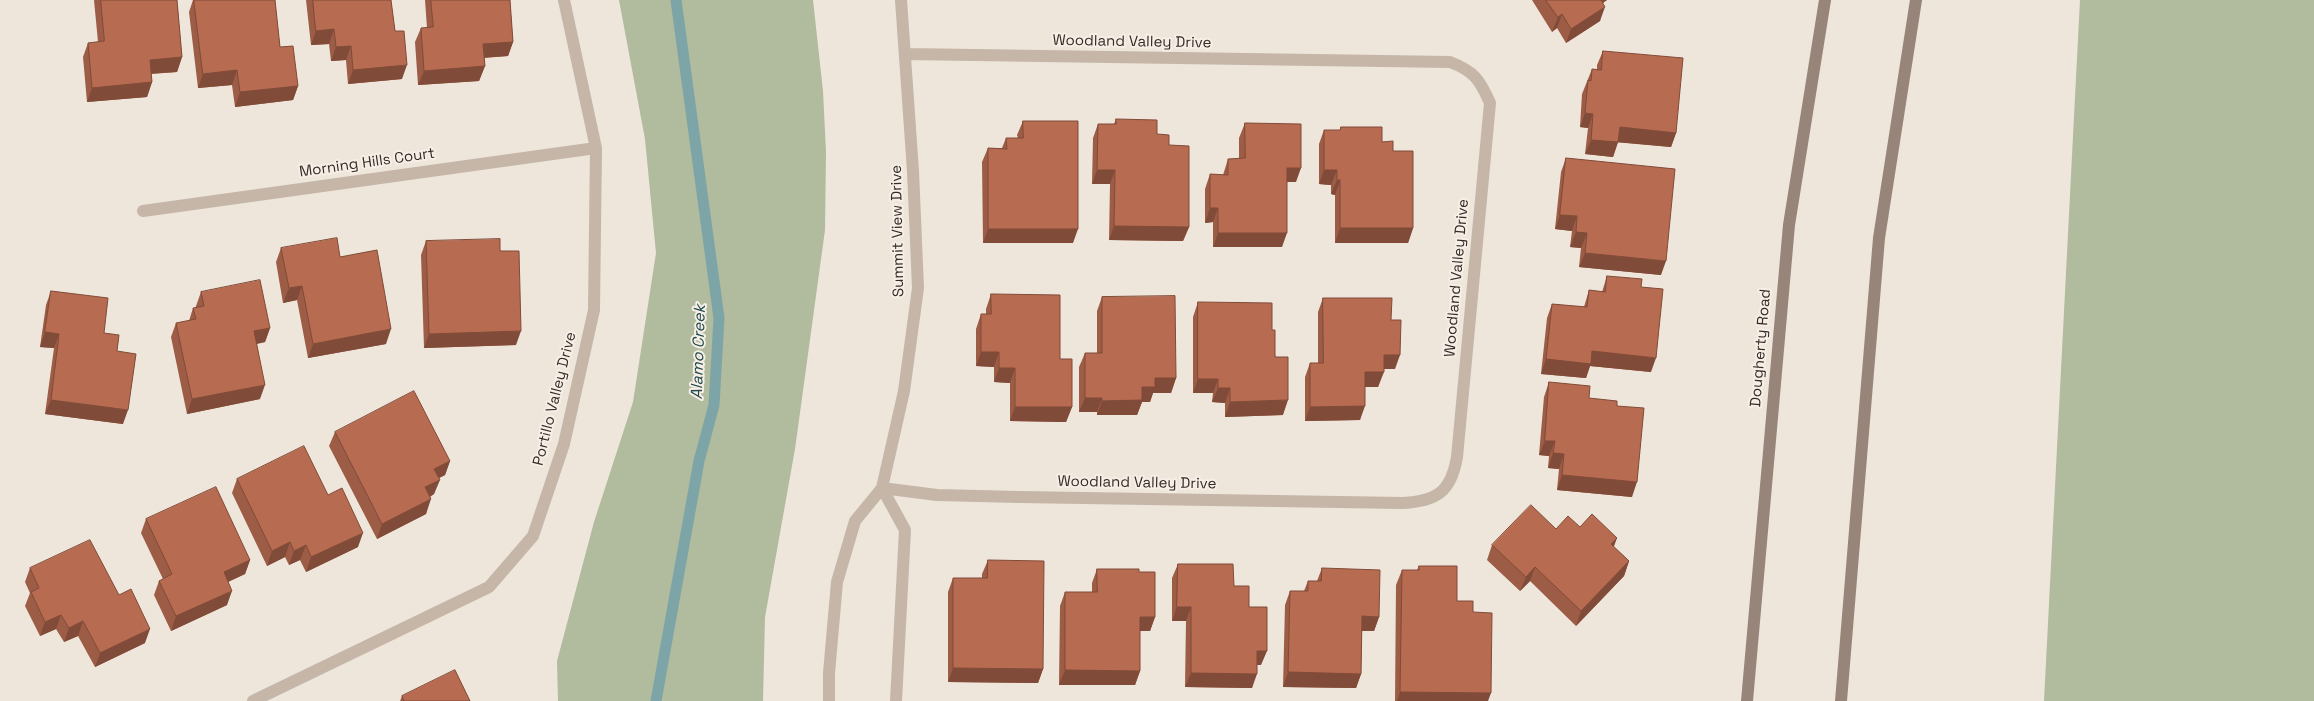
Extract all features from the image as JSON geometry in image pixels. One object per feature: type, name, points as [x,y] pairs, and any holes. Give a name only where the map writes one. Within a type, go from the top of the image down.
[{"type":"main road","name":"Dougherty Road","points":[[1746,701],[1788,225],[1825,0]]},
{"type":"main road","points":[[1841,701],[1879,238],[1916,0]]},
{"type":"street","name":"Portillo Valley Drive","points":[[253,701],[490,587],[533,536],[564,444],[594,310],[596,148],[564,0]]},
{"type":"street","name":"Summit View Drive","points":[[829,701],[829,673],[838,582],[855,522],[882,488],[904,391],[918,288],[906,54],[901,0]]},
{"type":"street","name":"Woodland Valley Drive","points":[[882,488],[937,495],[1403,503],[1424,502],[1442,492],[1454,475],[1457,457],[1490,103],[1480,81],[1465,68],[1450,62],[906,54]]},
{"type":"street","name":"Morning Hills Court","points":[[143,211],[596,148]]},
{"type":"street","points":[[882,488],[905,530],[896,701]]},
{"type":"green space","points":[[619,0],[813,0],[823,91],[826,152],[825,230],[795,449],[765,617],[763,701],[558,701],[557,661],[594,522],[633,402],[656,253],[645,139]]},
{"type":"green space","points":[[2080,0],[2314,0],[2314,701],[2044,701]]},
{"type":"building","points":[[101,0],[177,0],[182,57],[150,60],[152,82],[92,88],[88,43],[104,41]]},
{"type":"building","points":[[194,0],[275,0],[280,47],[293,46],[298,86],[240,92],[237,70],[203,74]]},
{"type":"building","points":[[313,0],[391,0],[395,31],[404,31],[407,65],[353,70],[351,46],[336,47],[334,29],[316,31]]},
{"type":"building","points":[[431,0],[510,0],[513,42],[483,44],[485,66],[424,71],[421,28],[433,27]]},
{"type":"building","points":[[1546,0],[1601,0],[1605,7],[1571,29],[1562,14],[1558,17]]},
{"type":"building","points":[[1603,51],[1683,58],[1676,133],[1620,127],[1618,142],[1591,140],[1593,114],[1585,113],[1588,80],[1591,81],[1592,69],[1601,70]]},
{"type":"building","points":[[1116,119],[1157,120],[1157,134],[1169,135],[1169,145],[1189,146],[1189,227],[1114,226],[1115,170],[1097,170],[1098,124],[1116,124]]},
{"type":"building","points":[[1023,121],[1078,121],[1078,229],[988,229],[988,148],[1007,149],[1006,138],[1023,138]]},
{"type":"building","points":[[1245,123],[1301,124],[1301,168],[1287,168],[1287,233],[1218,233],[1218,208],[1210,208],[1210,174],[1228,175],[1228,159],[1245,158]]},
{"type":"building","points":[[1341,127],[1382,127],[1382,142],[1393,141],[1393,151],[1413,151],[1413,228],[1340,228],[1340,180],[1337,180],[1337,170],[1324,170],[1324,130],[1340,130]]},
{"type":"building","points":[[1566,158],[1675,169],[1666,261],[1585,253],[1587,233],[1576,232],[1577,216],[1560,215]]},
{"type":"building","points":[[337,238],[340,257],[377,250],[391,329],[313,344],[302,286],[289,288],[281,248]]},
{"type":"building","points":[[500,239],[500,251],[519,251],[521,331],[429,334],[426,241]]},
{"type":"building","points":[[1607,276],[1642,279],[1641,287],[1663,289],[1656,358],[1592,351],[1591,364],[1546,359],[1552,304],[1587,307],[1589,290],[1605,292]]},
{"type":"building","points":[[260,280],[270,328],[254,331],[265,385],[192,399],[176,323],[196,319],[193,308],[204,306],[201,292]]},
{"type":"building","points":[[51,291],[108,298],[104,333],[119,335],[117,351],[136,354],[128,410],[51,400],[59,334],[45,332]]},
{"type":"building","points":[[991,294],[1060,295],[1060,359],[1072,359],[1072,407],[1015,407],[1015,368],[999,368],[999,352],[981,352],[981,314],[991,314]]},
{"type":"building","points":[[1175,296],[1176,378],[1155,378],[1155,387],[1142,387],[1142,400],[1102,401],[1102,398],[1085,398],[1085,353],[1102,353],[1102,297]]},
{"type":"building","points":[[1323,298],[1392,298],[1391,320],[1401,320],[1400,355],[1384,355],[1384,372],[1365,372],[1365,406],[1310,407],[1310,363],[1323,363]]},
{"type":"building","points":[[1198,302],[1272,303],[1275,357],[1288,357],[1288,400],[1230,402],[1230,388],[1218,388],[1218,379],[1198,379]]},
{"type":"building","points":[[1549,382],[1590,386],[1589,398],[1617,401],[1617,406],[1644,408],[1637,482],[1562,475],[1564,454],[1553,453],[1555,441],[1545,441]]},
{"type":"building","points":[[414,391],[450,461],[434,469],[440,480],[425,487],[431,499],[382,524],[335,432]]},
{"type":"building","points":[[304,446],[328,495],[342,488],[363,533],[311,557],[306,545],[294,551],[290,542],[272,551],[237,479]]},
{"type":"building","points":[[216,487],[250,560],[224,572],[232,591],[176,616],[159,581],[172,574],[146,519]]},
{"type":"building","points":[[1531,505],[1556,529],[1568,516],[1580,527],[1592,514],[1617,538],[1611,544],[1629,561],[1581,611],[1535,567],[1526,577],[1492,545]]},
{"type":"building","points":[[90,540],[119,595],[131,589],[150,629],[100,653],[83,621],[69,628],[61,615],[45,622],[31,592],[39,588],[30,568]]},
{"type":"building","points":[[988,560],[1044,561],[1043,669],[953,668],[953,578],[987,578]]},
{"type":"building","points":[[1178,564],[1233,564],[1234,586],[1249,586],[1249,607],[1267,607],[1267,651],[1257,651],[1257,674],[1191,673],[1191,607],[1177,607]]},
{"type":"building","points":[[1419,566],[1457,566],[1457,601],[1473,601],[1473,612],[1492,613],[1491,693],[1400,692],[1402,570],[1419,570]]},
{"type":"building","points":[[1322,568],[1380,570],[1379,617],[1362,616],[1361,674],[1288,672],[1290,591],[1308,591],[1308,581],[1321,581]]},
{"type":"building","points":[[1097,569],[1139,569],[1139,572],[1155,572],[1155,617],[1140,617],[1140,671],[1065,670],[1065,592],[1097,592]]},
{"type":"building","points":[[455,670],[470,701],[404,701],[402,696]]},
{"type":"waterway","name":"Alamo Creek","points":[[656,701],[699,461],[714,405],[719,318],[676,0]]}]
